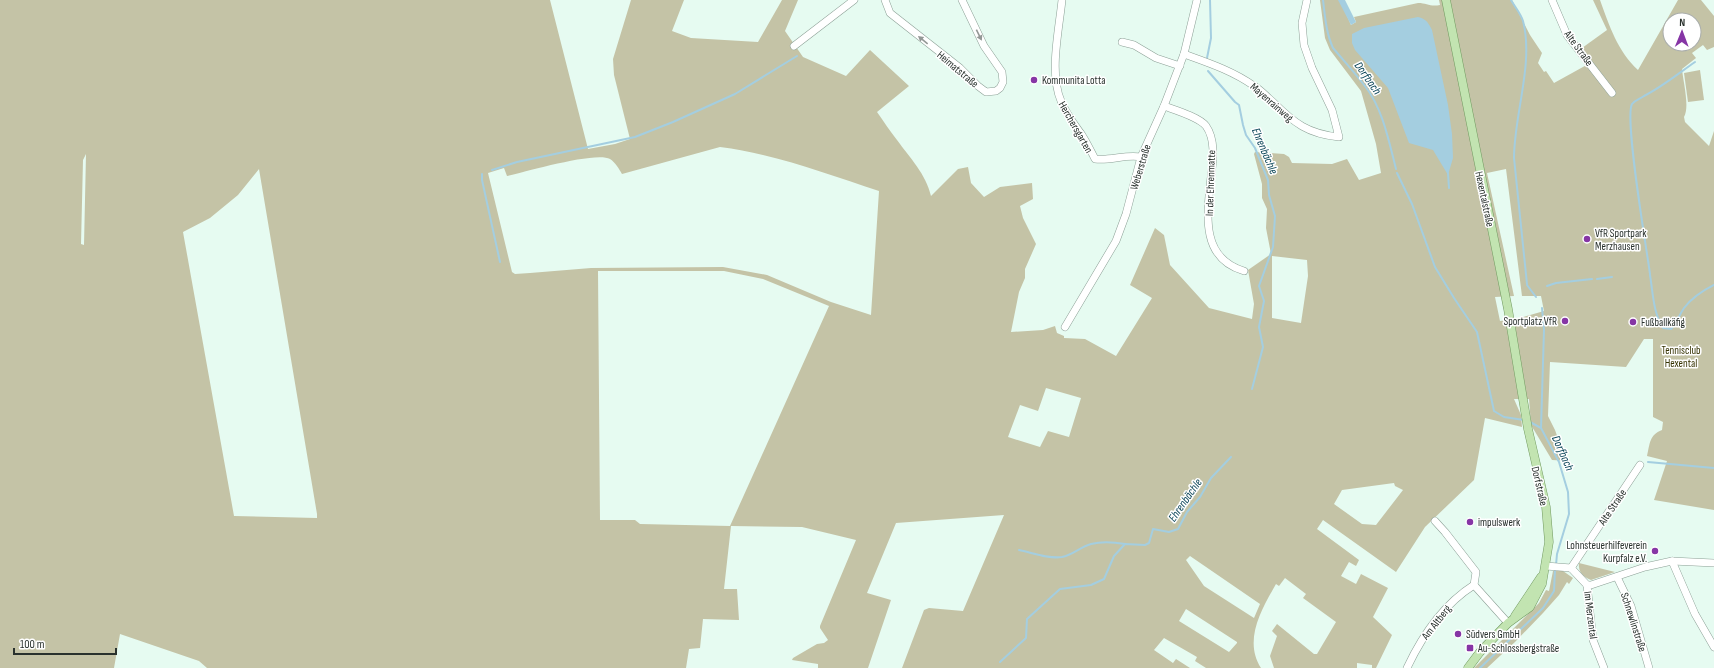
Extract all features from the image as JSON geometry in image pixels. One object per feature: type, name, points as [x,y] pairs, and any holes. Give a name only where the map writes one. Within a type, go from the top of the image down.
[{"type":"main road","name":"Hexentalstraße","points":[[1446,0],[1508,309],[1522,399]]},
{"type":"main road","name":"Dorfstraße","points":[[1468,668],[1480,652],[1511,621],[1547,569],[1549,542],[1546,507],[1522,399]]},
{"type":"street","points":[[794,46],[854,0]]},
{"type":"street","name":"Heimatstraße","points":[[885,0],[890,13],[960,68],[978,86],[986,92],[996,91],[1000,88],[1003,82],[1002,72],[984,46],[962,0]]},
{"type":"street","name":"Herchersgarten","points":[[1062,0],[1056,58],[1056,81],[1060,100],[1067,114],[1082,135],[1095,159],[1102,160],[1133,155],[1141,157]]},
{"type":"street","name":"Weberstraße","points":[[1065,327],[1116,240],[1126,214],[1141,157],[1180,66],[1197,0]]},
{"type":"street","name":"Mayenrainweg","points":[[1184,54],[1234,73],[1250,83],[1300,126],[1326,136],[1339,137],[1332,110],[1312,68],[1304,45],[1302,23],[1307,0]]},
{"type":"street","points":[[1547,0],[1553,3]]},
{"type":"street","name":"Alte Straße","points":[[1553,3],[1567,35],[1612,93]]},
{"type":"street","points":[[1122,42],[1134,45],[1156,58],[1180,66]]},
{"type":"street","name":"In der Ehrenmatte","points":[[1164,106],[1188,115],[1205,125],[1210,135],[1212,147],[1208,214],[1210,239],[1221,259],[1232,268],[1244,271]]},
{"type":"street","name":"Alte Straße","points":[[1572,568],[1640,465]]},
{"type":"street","points":[[1435,521],[1476,572],[1474,585],[1511,621]]},
{"type":"street","points":[[1547,569],[1572,568],[1587,585],[1592,585],[1645,567],[1672,561],[1714,563]]},
{"type":"street","points":[[1672,561],[1695,614],[1714,647]]},
{"type":"street","name":"Schnewlinstraße","points":[[1617,577],[1631,606],[1649,668]]},
{"type":"street","name":"Am Altberg","points":[[1408,668],[1418,644],[1428,631],[1459,595],[1474,585]]},
{"type":"street","name":"Im Merzental","points":[[1587,585],[1593,640],[1604,668]]},
{"type":"green space","name":"Tennisclub Hexental","points":[[0,0],[550,0],[588,149],[615,144],[630,139],[614,75],[613,59],[631,0],[684,0],[672,31],[691,38],[758,42],[782,0],[798,0],[785,31],[803,57],[846,76],[870,50],[909,86],[877,112],[917,166],[929,188],[931,196],[958,169],[968,167],[971,183],[984,197],[1000,187],[1032,183],[1033,199],[1020,206],[1023,218],[1036,244],[1025,269],[1025,278],[1019,292],[1011,332],[1043,330],[1055,326],[1057,333],[1064,336],[1064,338],[1085,339],[1116,356],[1152,298],[1130,285],[1155,228],[1164,235],[1170,265],[1209,308],[1252,319],[1254,304],[1248,270],[1271,254],[1266,228],[1267,209],[1262,198],[1262,184],[1254,154],[1255,152],[1284,154],[1289,157],[1292,163],[1332,164],[1347,159],[1359,180],[1381,173],[1376,144],[1361,91],[1330,50],[1325,38],[1320,0],[1340,0],[1351,25],[1356,22],[1354,17],[1418,3],[1440,5],[1439,0],[1512,0],[1530,35],[1542,53],[1538,63],[1544,72],[1546,71],[1554,83],[1592,62],[1582,48],[1607,30],[1593,0],[1600,0],[1615,38],[1625,55],[1638,70],[1662,28],[1662,52],[1693,52],[1692,53],[1696,58],[1682,69],[1686,101],[1686,113],[1684,117],[1685,122],[1709,146],[1714,131],[1714,510],[1654,500],[1667,461],[1647,456],[1652,437],[1662,430],[1663,422],[1653,417],[1653,339],[1644,339],[1626,367],[1550,362],[1548,416],[1560,444],[1570,461],[1552,460],[1531,425],[1529,399],[1514,399],[1521,415],[1522,427],[1485,418],[1474,480],[1425,527],[1396,572],[1323,520],[1317,529],[1359,560],[1356,566],[1349,562],[1341,576],[1356,584],[1361,574],[1388,588],[1373,617],[1392,635],[1376,668],[1372,668],[1372,665],[1357,663],[1357,668],[1274,668],[1270,656],[1277,636],[1272,631],[1277,624],[1314,654],[1317,654],[1336,622],[1303,598],[1306,594],[1285,578],[1279,586],[1276,584],[1260,614],[1256,625],[1254,647],[1256,657],[1261,668],[1206,668],[1195,661],[1197,657],[1164,638],[1154,650],[1173,663],[1176,659],[1190,668],[902,668],[924,610],[929,608],[963,611],[1004,515],[896,523],[867,593],[891,600],[868,668],[818,668],[818,664],[792,660],[817,644],[824,643],[828,640],[820,626],[856,540],[802,527],[731,526],[724,589],[737,589],[739,620],[703,619],[700,648],[689,649],[686,668],[207,668],[199,661],[120,634],[114,668],[0,668]],"holes":[[[720,147],[761,154],[820,171],[879,191],[871,315],[831,302],[767,275],[723,267],[591,268],[515,274],[512,272],[488,173],[504,168],[507,176],[576,160],[602,157],[612,160],[622,174]],[[86,154],[84,245],[81,244],[83,160]],[[259,169],[317,518],[234,516],[183,232],[210,218],[238,195]],[[1506,169],[1522,296],[1541,296],[1544,311],[1516,319],[1500,321],[1495,297],[1514,296],[1487,173]],[[1272,256],[1307,260],[1308,276],[1301,323],[1272,318]],[[598,271],[724,271],[763,279],[829,306],[730,526],[640,524],[635,520],[600,520]],[[1046,388],[1081,398],[1069,437],[1048,431],[1040,447],[1008,437],[1020,405],[1038,411]],[[1394,483],[1395,486],[1403,490],[1376,525],[1362,524],[1334,504],[1342,490]],[[1190,556],[1260,604],[1254,618],[1204,586],[1186,560]],[[1186,609],[1237,643],[1229,652],[1179,621]]]},
{"type":"green space","points":[[1678,0],[1701,0],[1714,16],[1714,47],[1707,50],[1703,45],[1702,46],[1702,12],[1671,12]]},
{"type":"green space","points":[[1700,70],[1704,100],[1688,102],[1684,73]]},
{"type":"green space","points":[[1579,563],[1615,572],[1591,580],[1582,574],[1579,569]]},
{"type":"green space","points":[[1553,571],[1563,571],[1573,578],[1569,584],[1567,582],[1559,595],[1543,613],[1487,668],[1474,668],[1539,603],[1546,590],[1549,591]]},
{"type":"water","points":[[1338,0],[1345,0],[1356,22],[1351,25]]},
{"type":"water","points":[[1418,17],[1426,21],[1432,30],[1448,105],[1452,134],[1453,158],[1448,175],[1433,150],[1409,143],[1388,88],[1355,50],[1352,43],[1352,34],[1364,28]]},
{"type":"waterway","name":"Ehrenbächle","points":[[1207,58],[1211,38],[1210,0]]},
{"type":"waterway","name":"Dorfbach","points":[[1323,0],[1327,30],[1333,48],[1371,95],[1385,126],[1396,169]]},
{"type":"waterway","points":[[1511,0],[1522,18],[1526,37],[1525,71],[1517,124],[1514,158],[1527,284]]},
{"type":"waterway","points":[[492,170],[517,162],[635,137],[673,122],[735,94],[797,56]]},
{"type":"waterway","points":[[1650,274],[1633,158],[1630,114],[1632,104],[1695,62]]},
{"type":"waterway","name":"Ehrenbächle","points":[[1208,71],[1239,105],[1246,135],[1255,148],[1268,180],[1269,195],[1275,216],[1273,247],[1259,286],[1264,301],[1259,327],[1263,347],[1252,389]]},
{"type":"waterway","name":"Dorfbach","points":[[1397,173],[1412,204],[1435,267],[1477,332],[1494,411],[1504,417],[1524,420]]},
{"type":"waterway","name":"Dorfbach","points":[[1448,173],[1449,188]]},
{"type":"waterway","points":[[482,174],[482,180],[500,262]]},
{"type":"waterway","points":[[1650,275],[1655,309],[1663,328],[1671,329],[1687,305],[1706,289],[1714,285]]},
{"type":"waterway","points":[[1597,279],[1612,277]]},
{"type":"waterway","points":[[1547,286],[1556,283],[1592,279]]},
{"type":"waterway","points":[[1527,285],[1536,297]]},
{"type":"waterway","points":[[1541,428],[1544,330],[1542,308]]},
{"type":"waterway","name":"Dorfbach","points":[[1530,422],[1541,428],[1559,462],[1568,492],[1569,514],[1557,554],[1556,565]]},
{"type":"waterway","name":"Ehrenbächle","points":[[1000,662],[1026,638],[1027,619],[1060,589],[1091,585],[1104,579],[1114,556],[1125,544],[1145,545],[1149,543],[1153,529],[1169,532],[1178,529],[1187,512],[1200,497],[1211,478],[1231,457]]},
{"type":"waterway","points":[[1648,462],[1714,468]]},
{"type":"waterway","points":[[1019,550],[1046,556],[1062,557],[1087,545],[1095,543],[1108,542],[1125,544]]},
{"type":"waterway","name":"Dorfbach","points":[[1480,668],[1543,608],[1554,591],[1555,569]]},
{"type":"place","name":"Kommunita Lotta","points":[[1034,80]]},
{"type":"place","name":"VfR Sportpark Merzhausen","points":[[1587,239]]},
{"type":"place","name":"Sportplatz VfR","points":[[1565,321]]},
{"type":"place","name":"Fußballkäfig","points":[[1633,322]]},
{"type":"place","name":"impulswerk","points":[[1470,522]]},
{"type":"place","name":"Lohnsteuerhilfeverein Kurpfalz e.V.","points":[[1655,551]]},
{"type":"place","name":"Südvers GmbH","points":[[1458,634]]},
{"type":"place","name":"Au-Schlossbergstraße","points":[[1470,648]]}]
